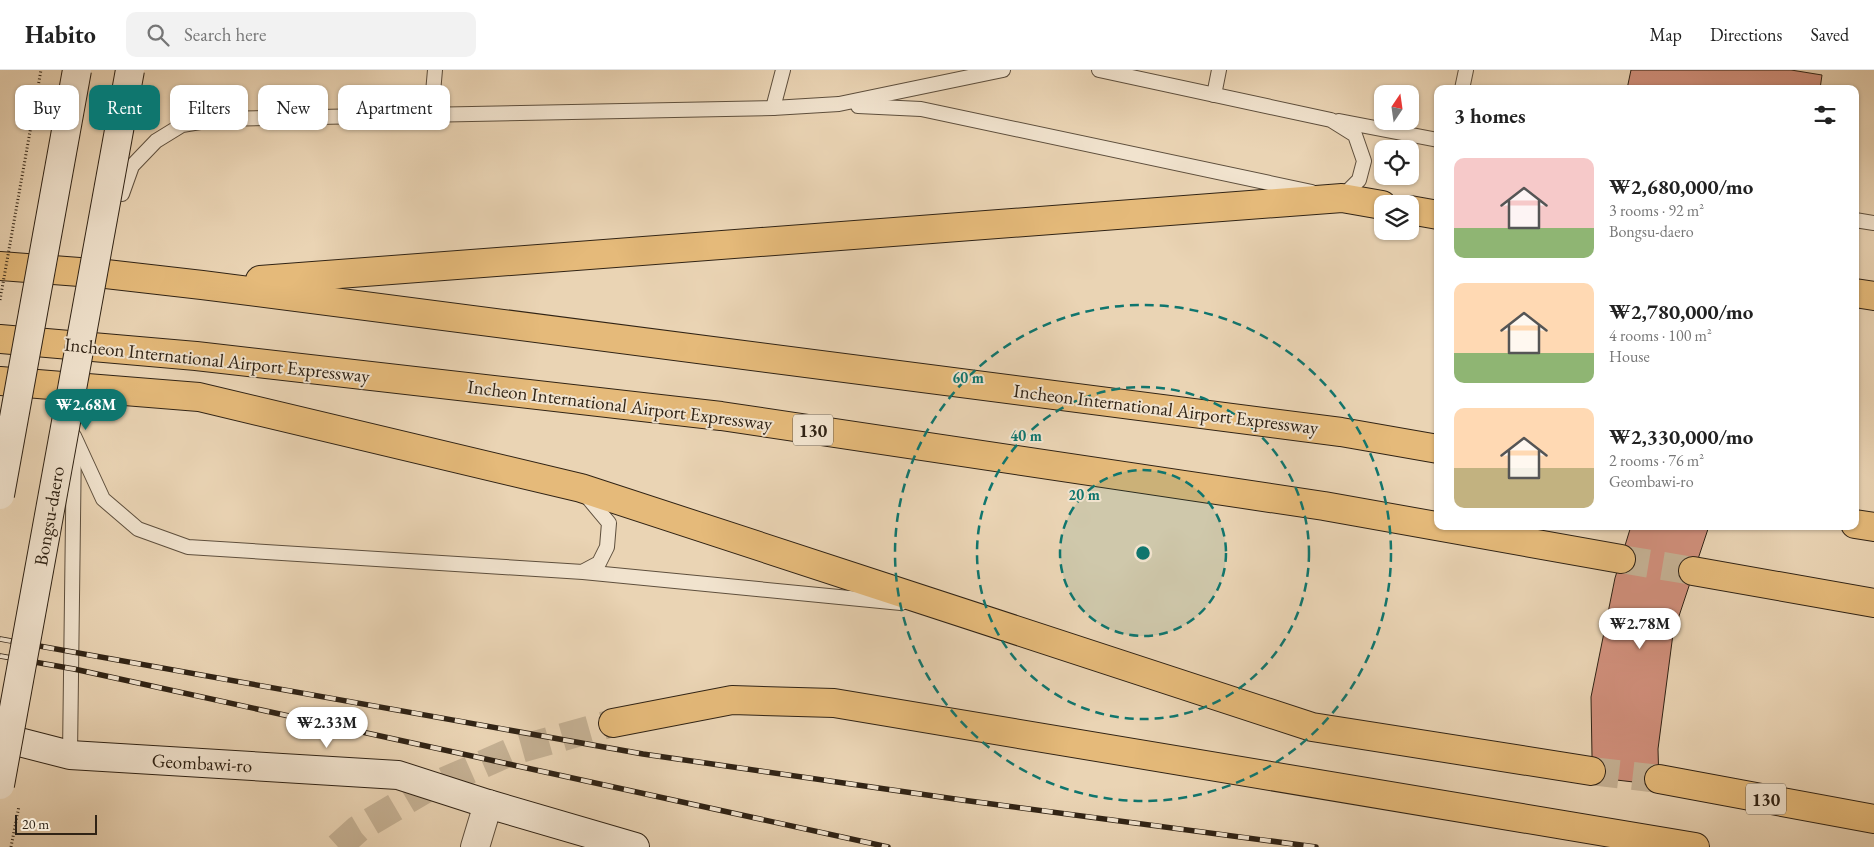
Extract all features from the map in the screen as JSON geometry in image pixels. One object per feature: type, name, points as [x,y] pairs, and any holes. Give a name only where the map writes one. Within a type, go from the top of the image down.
[{"type":"highway","points":[[202,285],[1342,198],[1374,204]]},
{"type":"highway","points":[[1419,212],[1434,214]]},
{"type":"highway","name":"Incheon International Airport Expressway","points":[[0,266],[106,274],[202,285],[1341,432],[1434,448]]},
{"type":"highway","points":[[1859,294],[1874,296]]},
{"type":"highway","name":"Incheon International Airport Expressway","points":[[0,340],[196,356],[721,416],[1324,506],[1434,525]]},
{"type":"highway","points":[[0,381],[199,397],[581,488],[1312,727],[1591,771]]},
{"type":"highway","points":[[1859,525],[1874,527]]},
{"type":"highway","name":"Incheon International Airport Expressway","points":[[1461,530],[1621,558]]},
{"type":"highway","points":[[1693,571],[1874,603]]},
{"type":"highway","points":[[613,723],[732,700],[834,703],[1695,847]]},
{"type":"highway","name":"130","points":[[1659,779],[1874,819]]},
{"type":"main road","points":[[0,495],[77,70]]},
{"type":"main road","name":"Bongsu-daero","points":[[0,785],[130,70]]},
{"type":"main road","name":"Geombawi-ro","points":[[0,737],[70,755],[398,775],[488,804],[635,847]]},
{"type":"main road","points":[[475,847],[488,804]]},
{"type":"lane","points":[[434,85],[435,70]]},
{"type":"lane","points":[[773,108],[783,70]]},
{"type":"lane","points":[[839,104],[1004,70]]},
{"type":"lane","points":[[1099,70],[1331,120],[1434,139]]},
{"type":"lane","points":[[1214,95],[1219,70]]},
{"type":"lane","points":[[1463,85],[1466,70]]},
{"type":"lane","points":[[450,115],[773,108],[839,104],[920,109],[1342,198],[1359,180],[1364,161],[1356,136],[1331,120]]},
{"type":"lane","points":[[122,194],[132,166],[156,141],[182,125],[218,119],[338,117]]},
{"type":"lane","points":[[1859,221],[1874,223]]},
{"type":"lane","points":[[70,755],[74,436],[82,395]]},
{"type":"lane","points":[[74,436],[103,499],[138,529],[188,546],[583,572],[950,608]]},
{"type":"lane","points":[[581,488],[609,523],[607,547],[600,563],[583,572]]},
{"type":"path","points":[[0,300],[41,70]]},
{"type":"building","points":[[1631,70],[1791,70],[1822,75],[1821,85],[1628,85]]},
{"type":"building","points":[[1630,530],[1708,530],[1673,634],[1658,749],[1659,785],[1591,777],[1591,697],[1615,578]]},
{"type":"tunnel","points":[[1621,559],[1693,571]]},
{"type":"tunnel","points":[[338,847],[358,829],[426,789],[513,751],[613,723]]},
{"type":"tunnel","points":[[1591,771],[1659,779]]},
{"type":"railway","points":[[0,639],[643,754],[962,800],[1316,847]]},
{"type":"railway","points":[[0,656],[74,669],[888,847]]}]
